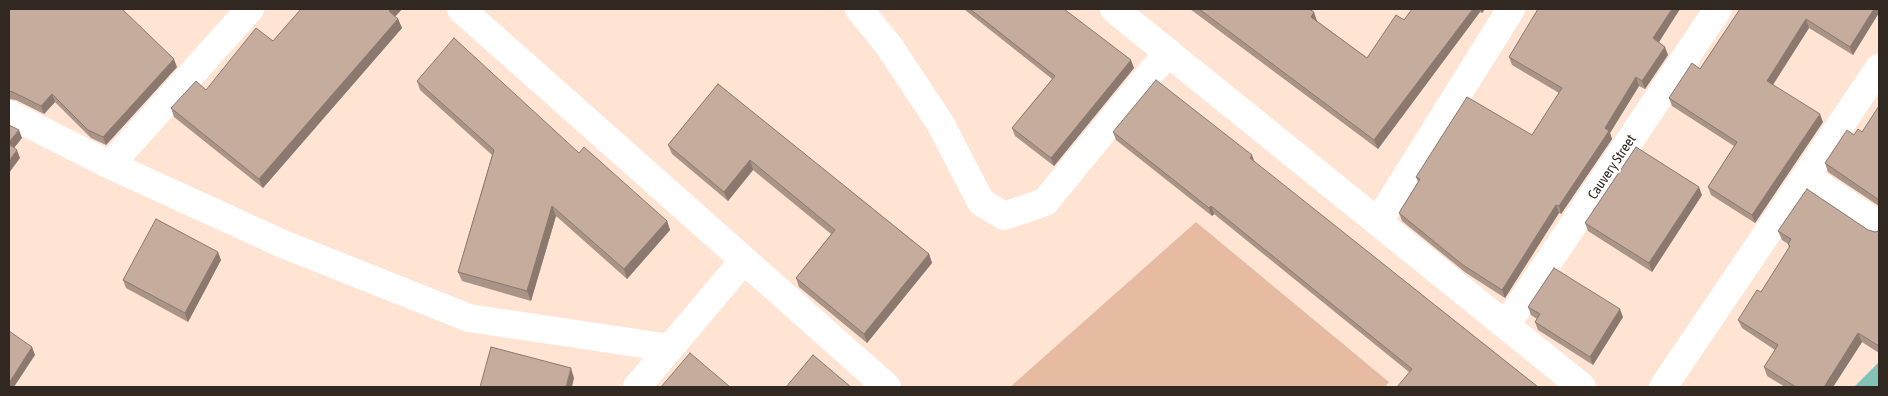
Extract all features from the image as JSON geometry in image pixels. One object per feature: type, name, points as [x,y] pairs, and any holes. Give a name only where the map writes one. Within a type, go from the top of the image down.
[{"type":"street","points":[[110,165],[250,9]]},
{"type":"street","points":[[461,9],[887,387]]},
{"type":"street","points":[[859,9],[889,46],[940,123],[981,202],[1004,216],[1045,202],[1168,52]]},
{"type":"street","points":[[1114,9],[1582,387]]},
{"type":"street","points":[[1378,222],[1511,9]]},
{"type":"street","name":"Cauvery Street","points":[[1506,325],[1718,9]]},
{"type":"street","points":[[1663,387],[1879,68]]},
{"type":"street","points":[[9,114],[110,165],[283,244],[469,318],[670,348]]},
{"type":"street","points":[[1806,176],[1879,225]]},
{"type":"street","points":[[636,387],[744,260]]},
{"type":"shaded area","points":[[1196,222],[1389,382],[1385,387],[1010,387]]},
{"type":"water","points":[[1879,362],[1879,387],[1854,387]]},
{"type":"building","points":[[9,9],[122,9],[174,59],[103,137],[88,130],[52,94],[41,106],[9,91]]},
{"type":"building","points":[[301,9],[391,9],[389,11],[398,19],[259,179],[171,108],[196,81],[206,90],[256,28],[273,41]]},
{"type":"building","points":[[970,9],[1064,9],[1131,60],[1051,158],[1012,128],[1055,76]]},
{"type":"building","points":[[1199,9],[1309,9],[1314,12],[1311,17],[1367,58],[1396,15],[1404,20],[1412,9],[1473,9],[1374,140]]},
{"type":"building","points":[[1538,9],[1672,9],[1653,38],[1665,47],[1642,81],[1636,77],[1605,128],[1609,131],[1559,206],[1556,205],[1502,290],[1463,265],[1399,213],[1420,179],[1416,177],[1467,97],[1532,135],[1562,88],[1509,57]]},
{"type":"building","points":[[1740,9],[1874,9],[1850,47],[1806,19],[1767,81],[1820,114],[1752,215],[1708,187],[1737,142],[1669,98],[1692,63],[1700,69]]},
{"type":"building","points":[[454,38],[579,153],[584,147],[667,221],[624,269],[552,206],[527,291],[458,272],[494,150],[417,81]]},
{"type":"building","points":[[1156,80],[1252,155],[1250,158],[1538,387],[1397,387],[1412,369],[1211,206],[1209,208],[1113,132]]},
{"type":"building","points":[[718,84],[929,254],[864,334],[796,278],[835,230],[750,160],[724,192],[668,145]]},
{"type":"building","points":[[1879,106],[1879,200],[1825,163],[1847,130],[1854,135],[1858,129],[1862,132]]},
{"type":"building","points":[[9,125],[19,130],[9,142]]},
{"type":"building","points":[[9,144],[17,150],[9,161]]},
{"type":"building","points":[[1636,147],[1699,187],[1649,263],[1585,223]]},
{"type":"building","points":[[1807,189],[1868,230],[1879,231],[1879,346],[1858,333],[1824,387],[1796,387],[1764,367],[1778,345],[1738,320],[1757,290],[1761,292],[1790,246],[1788,244],[1791,239],[1778,231]]},
{"type":"building","points":[[156,219],[218,252],[185,313],[123,280]]},
{"type":"building","points":[[1554,268],[1620,309],[1590,357],[1535,322],[1540,314],[1528,307]]},
{"type":"building","points":[[9,331],[32,347],[9,383]]},
{"type":"building","points":[[491,347],[571,368],[566,387],[480,387]]},
{"type":"building","points":[[690,353],[730,387],[661,387]]},
{"type":"building","points":[[813,355],[851,387],[786,387]]}]
